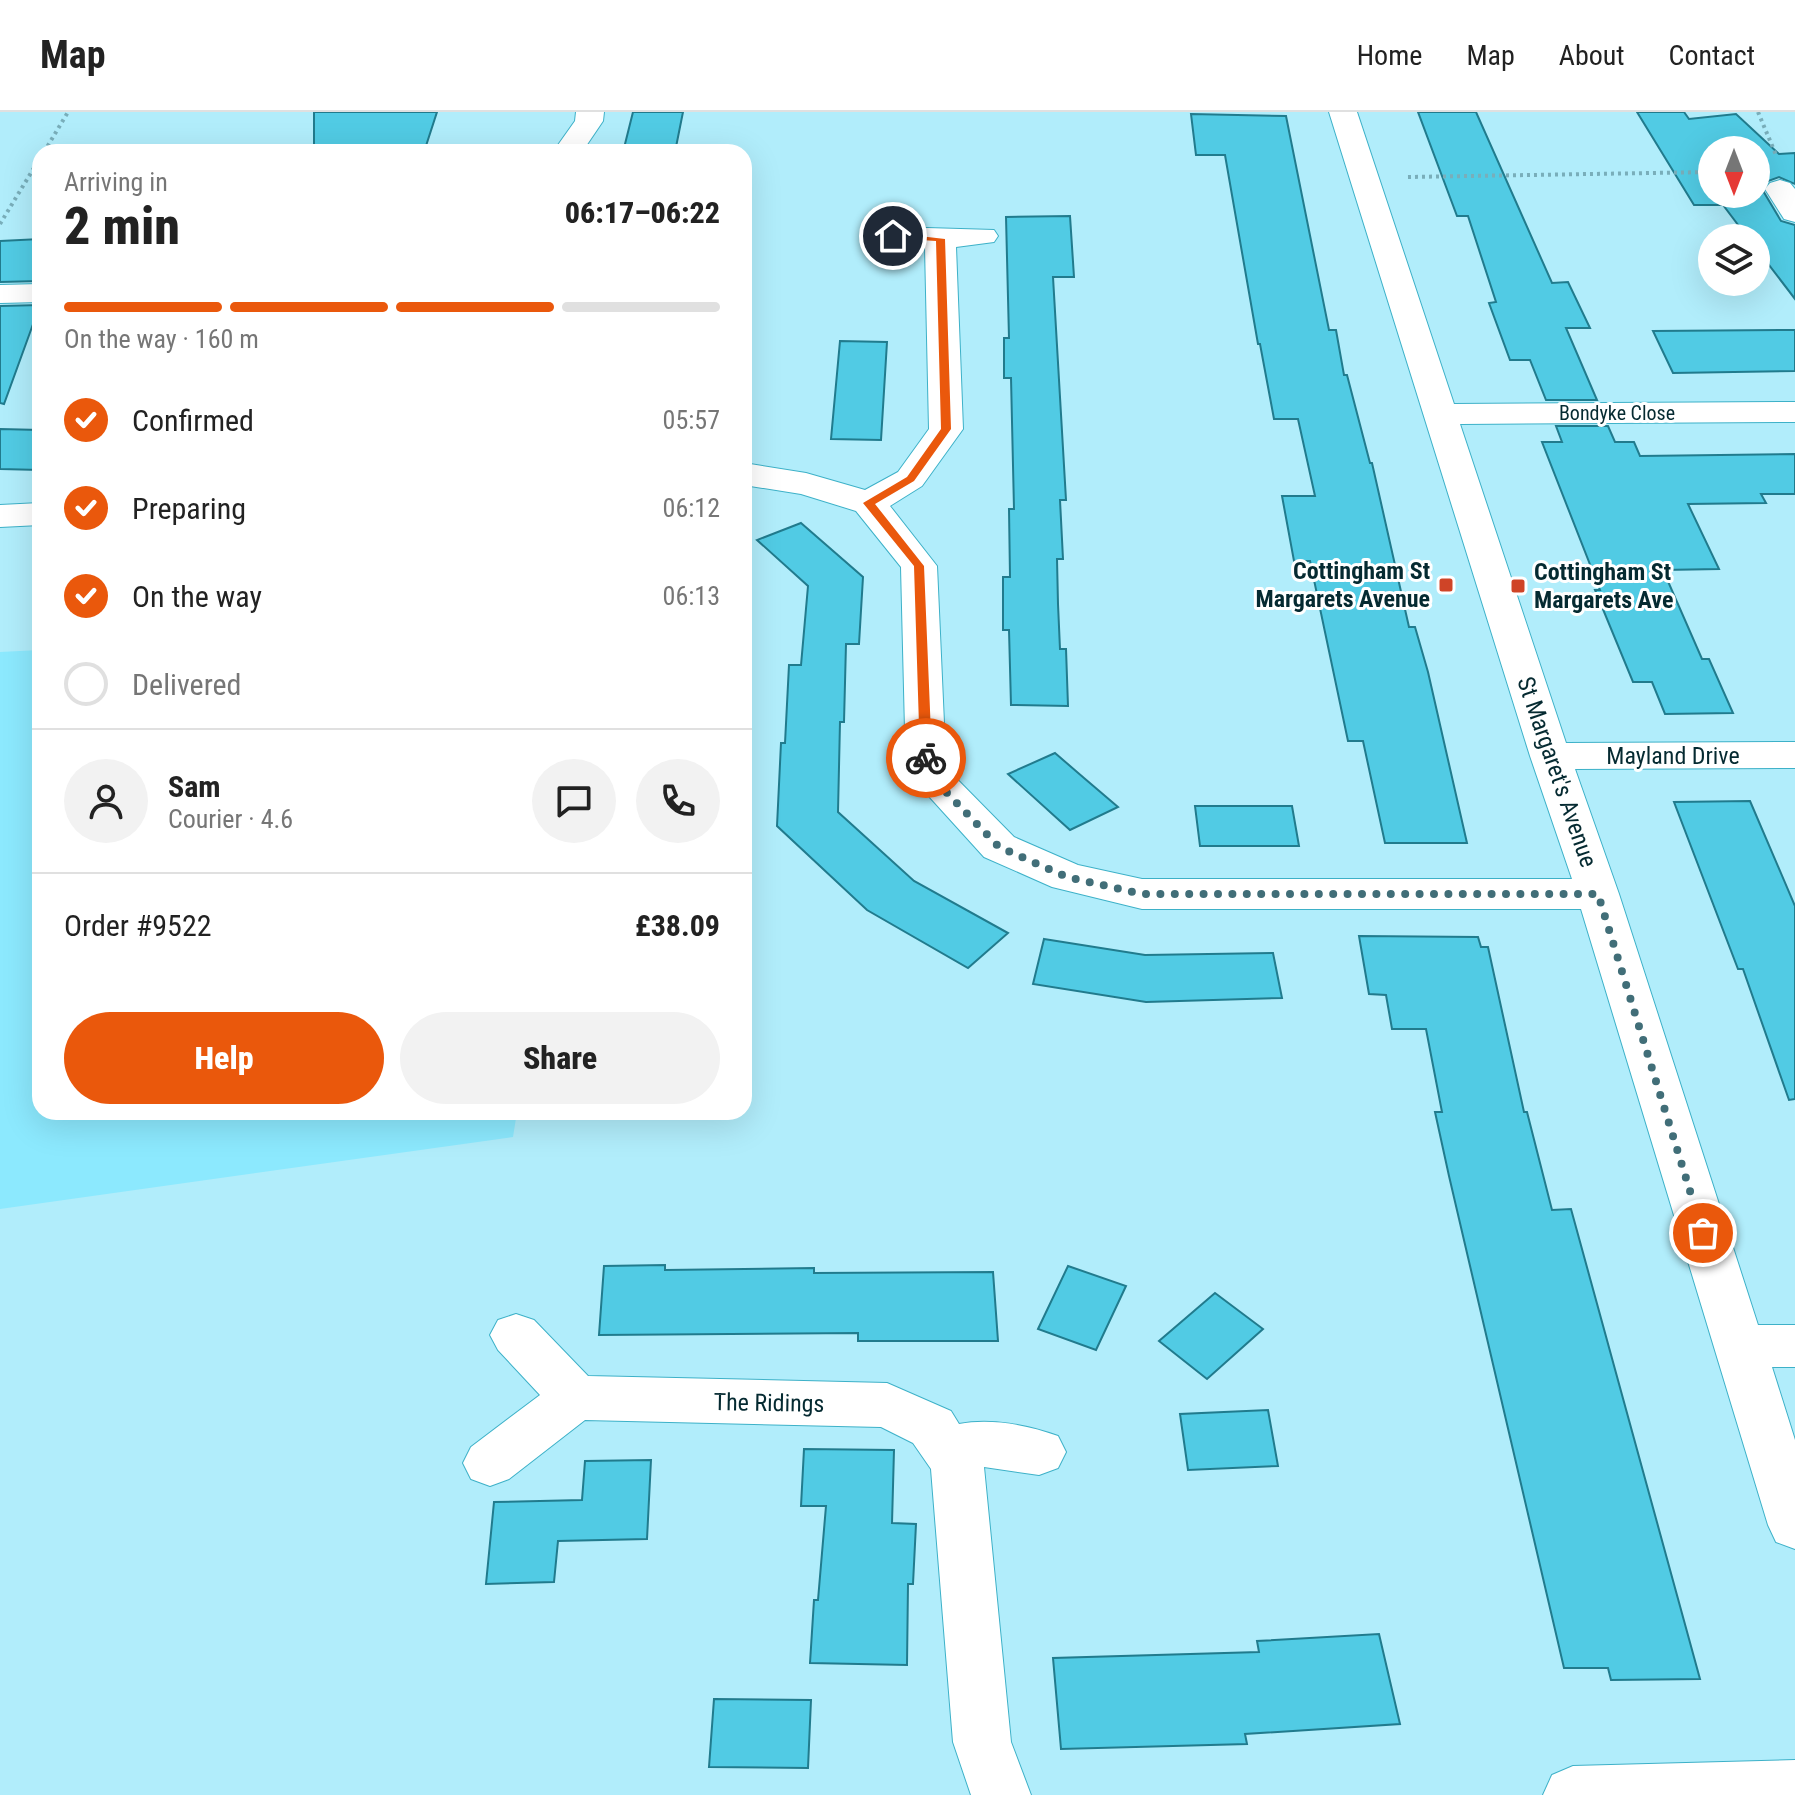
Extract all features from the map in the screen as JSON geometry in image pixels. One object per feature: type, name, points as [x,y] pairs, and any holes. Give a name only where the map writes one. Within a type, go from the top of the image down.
[{"type":"street","points":[[573,144],[589,121],[590,112]]},
{"type":"street","name":"St Margaret's Avenue","points":[[1343,112],[1550,756],[1598,894],[1795,1525]]},
{"type":"street","points":[[893,236],[940,239],[983,236]]},
{"type":"street","points":[[869,503],[910,479],[946,429],[940,239]]},
{"type":"street","points":[[0,294],[32,293]]},
{"type":"street","name":"Bondyke Close","points":[[1439,414],[1795,412]]},
{"type":"street","points":[[752,475],[806,484],[869,503],[919,566],[926,771],[999,847],[1067,877],[1142,894],[1598,894]]},
{"type":"street","points":[[0,516],[32,514]]},
{"type":"street","name":"Mayland Drive","points":[[1550,756],[1795,755]]},
{"type":"street","points":[[490,1463],[575,1398],[516,1335]]},
{"type":"street","points":[[1738,1346],[1795,1346]]},
{"type":"street","name":"The Ridings","points":[[575,1398],[887,1405],[932,1427],[957,1464],[982,1742],[1001,1795]]},
{"type":"street","points":[[947,1449],[977,1443],[1039,1452]]},
{"type":"street","points":[[1573,1795],[1795,1789]]},
{"type":"path","points":[[49,144],[68,112]]},
{"type":"path","points":[[1758,112],[1788,195]]},
{"type":"path","points":[[0,224],[32,171]]},
{"type":"path","points":[[1363,175],[1411,178],[1698,172]]},
{"type":"shaded area","points":[[32,650],[32,1120],[516,1120],[513,1137],[0,1209],[0,652]]},
{"type":"building","points":[[314,112],[437,112],[427,144],[314,144]]},
{"type":"building","points":[[633,112],[683,112],[677,144],[625,144]]},
{"type":"building","points":[[1418,112],[1476,112],[1552,283],[1568,282],[1590,328],[1566,328],[1597,400],[1546,400],[1530,360],[1510,360],[1489,303],[1496,302],[1468,216],[1457,216]]},
{"type":"building","points":[[1637,112],[1684,112],[1689,119],[1736,114],[1760,136],[1698,136],[1698,205],[1694,205]]},
{"type":"building","points":[[1191,114],[1286,116],[1329,330],[1336,330],[1344,375],[1347,375],[1372,463],[1409,627],[1415,627],[1428,672],[1467,843],[1385,843],[1363,741],[1348,741],[1310,561],[1294,561],[1282,496],[1315,496],[1298,419],[1274,419],[1225,155],[1196,155]]},
{"type":"building","points":[[1770,146],[1779,154],[1795,153],[1795,184],[1779,177],[1770,180]]},
{"type":"building","points":[[1770,202],[1781,221],[1795,225],[1795,299],[1770,266],[1770,224],[1737,224],[1725,208],[1770,208]]},
{"type":"building","points":[[1070,216],[1074,277],[1053,277],[1066,500],[1060,500],[1063,559],[1057,559],[1058,604],[1060,649],[1066,649],[1068,706],[1011,705],[1009,630],[1003,630],[1003,577],[1010,577],[1009,509],[1014,509],[1011,378],[1004,378],[1004,338],[1009,338],[1006,217]]},
{"type":"building","points":[[32,239],[32,281],[0,282],[0,241]]},
{"type":"building","points":[[32,305],[32,327],[4,404],[0,403],[0,306]]},
{"type":"building","points":[[1795,330],[1795,371],[1673,373],[1653,331]]},
{"type":"building","points":[[840,341],[887,342],[881,440],[831,439]]},
{"type":"building","points":[[1556,426],[1608,426],[1615,442],[1634,442],[1640,456],[1795,454],[1795,494],[1761,494],[1766,503],[1688,504],[1719,569],[1663,570],[1702,659],[1709,659],[1733,713],[1665,714],[1652,682],[1633,682],[1595,590],[1600,590],[1542,442],[1562,442]]},
{"type":"building","points":[[0,429],[32,430],[32,470],[0,469]]},
{"type":"building","points":[[801,523],[863,577],[859,644],[846,644],[838,812],[914,881],[1008,933],[968,968],[867,910],[777,826],[789,665],[801,665],[808,586],[757,540]]},
{"type":"building","points":[[1055,753],[1118,807],[1070,830],[1008,774]]},
{"type":"building","points":[[1750,801],[1795,906],[1795,1099],[1789,1100],[1743,969],[1738,969],[1674,802]]},
{"type":"building","points":[[1195,806],[1292,806],[1299,846],[1200,846]]},
{"type":"building","points":[[1359,936],[1478,937],[1481,947],[1488,947],[1524,1112],[1527,1112],[1552,1210],[1571,1209],[1700,1679],[1611,1680],[1608,1668],[1564,1668],[1435,1112],[1442,1112],[1426,1029],[1392,1029],[1386,995],[1369,994]]},
{"type":"building","points":[[1044,939],[1145,955],[1273,953],[1282,998],[1146,1002],[1033,984]]},
{"type":"building","points":[[665,1265],[665,1270],[814,1268],[814,1273],[993,1272],[998,1341],[858,1341],[858,1333],[599,1335],[604,1266]]},
{"type":"building","points":[[1068,1266],[1126,1286],[1096,1350],[1038,1329]]},
{"type":"building","points":[[1215,1293],[1263,1329],[1207,1379],[1159,1341]]},
{"type":"building","points":[[1268,1410],[1278,1466],[1188,1470],[1180,1414]]},
{"type":"building","points":[[804,1449],[894,1450],[892,1523],[916,1524],[913,1584],[908,1584],[907,1665],[810,1663],[814,1600],[818,1600],[826,1506],[801,1506]]},
{"type":"building","points":[[651,1460],[647,1539],[558,1541],[554,1582],[486,1584],[494,1502],[582,1500],[585,1461]]},
{"type":"building","points":[[1379,1634],[1400,1724],[1245,1734],[1247,1744],[1061,1749],[1053,1658],[1259,1652],[1257,1641]]},
{"type":"building","points":[[714,1699],[811,1700],[808,1768],[709,1767]]},
{"type":"way so far","points":[[926,758],[926,771],[999,847],[1067,877],[1142,894],[1598,894],[1703,1233]]},
{"type":"place","name":"Cottingham St Margarets Avenue","points":[[1446,585]]},
{"type":"place","name":"Cottingham St Margarets Ave","points":[[1518,586]]},
{"type":"route","points":[[893,236],[940,239],[946,429],[910,479],[869,503],[919,566],[926,758]]}]
